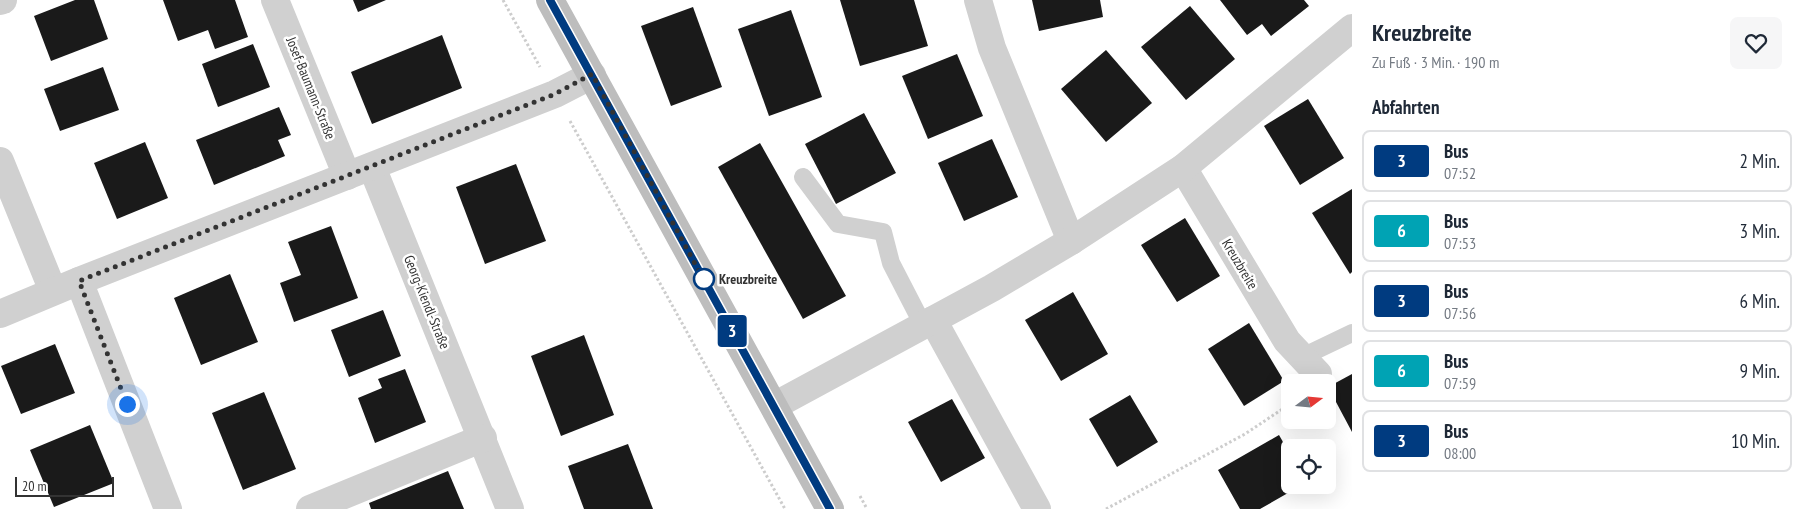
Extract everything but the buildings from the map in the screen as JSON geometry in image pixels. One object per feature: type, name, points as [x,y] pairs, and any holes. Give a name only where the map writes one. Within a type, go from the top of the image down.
[{"type":"street","name":"Josef-Baumann-Straße","points":[[275,0],[347,176]]},
{"type":"street","points":[[550,0],[830,509]]},
{"type":"street","points":[[978,0],[992,48],[1071,241]]},
{"type":"street","points":[[774,406],[1071,241],[1183,168],[1352,28]]},
{"type":"street","points":[[0,314],[79,281],[555,94],[592,74]]},
{"type":"street","points":[[0,162],[54,291]]},
{"type":"street","name":"Georg-Kiendl-Straße","points":[[372,167],[483,438],[510,509]]},
{"type":"street","name":"Kreuzbreite","points":[[1183,168],[1287,341],[1310,365]]},
{"type":"street","points":[[79,281],[168,509]]},
{"type":"street","points":[[928,322],[1037,509]]},
{"type":"street","points":[[310,509],[483,438]]},
{"type":"lane","points":[[803,176],[838,224],[883,232],[891,263],[928,322]]},
{"type":"lane","name":"Kreuzbreite","points":[[1310,365],[1352,333]]},
{"type":"path","points":[[503,0],[784,509]]},
{"type":"path","points":[[1106,509],[1245,434],[1281,410]]},
{"type":"bus line","name":"3","points":[[550,0],[830,509]]},
{"type":"place","name":"Kreuzbreite","points":[[704,279]]},
{"type":"route","points":[[127,404],[79,281],[555,94],[592,74],[706,284],[704,279]]}]
